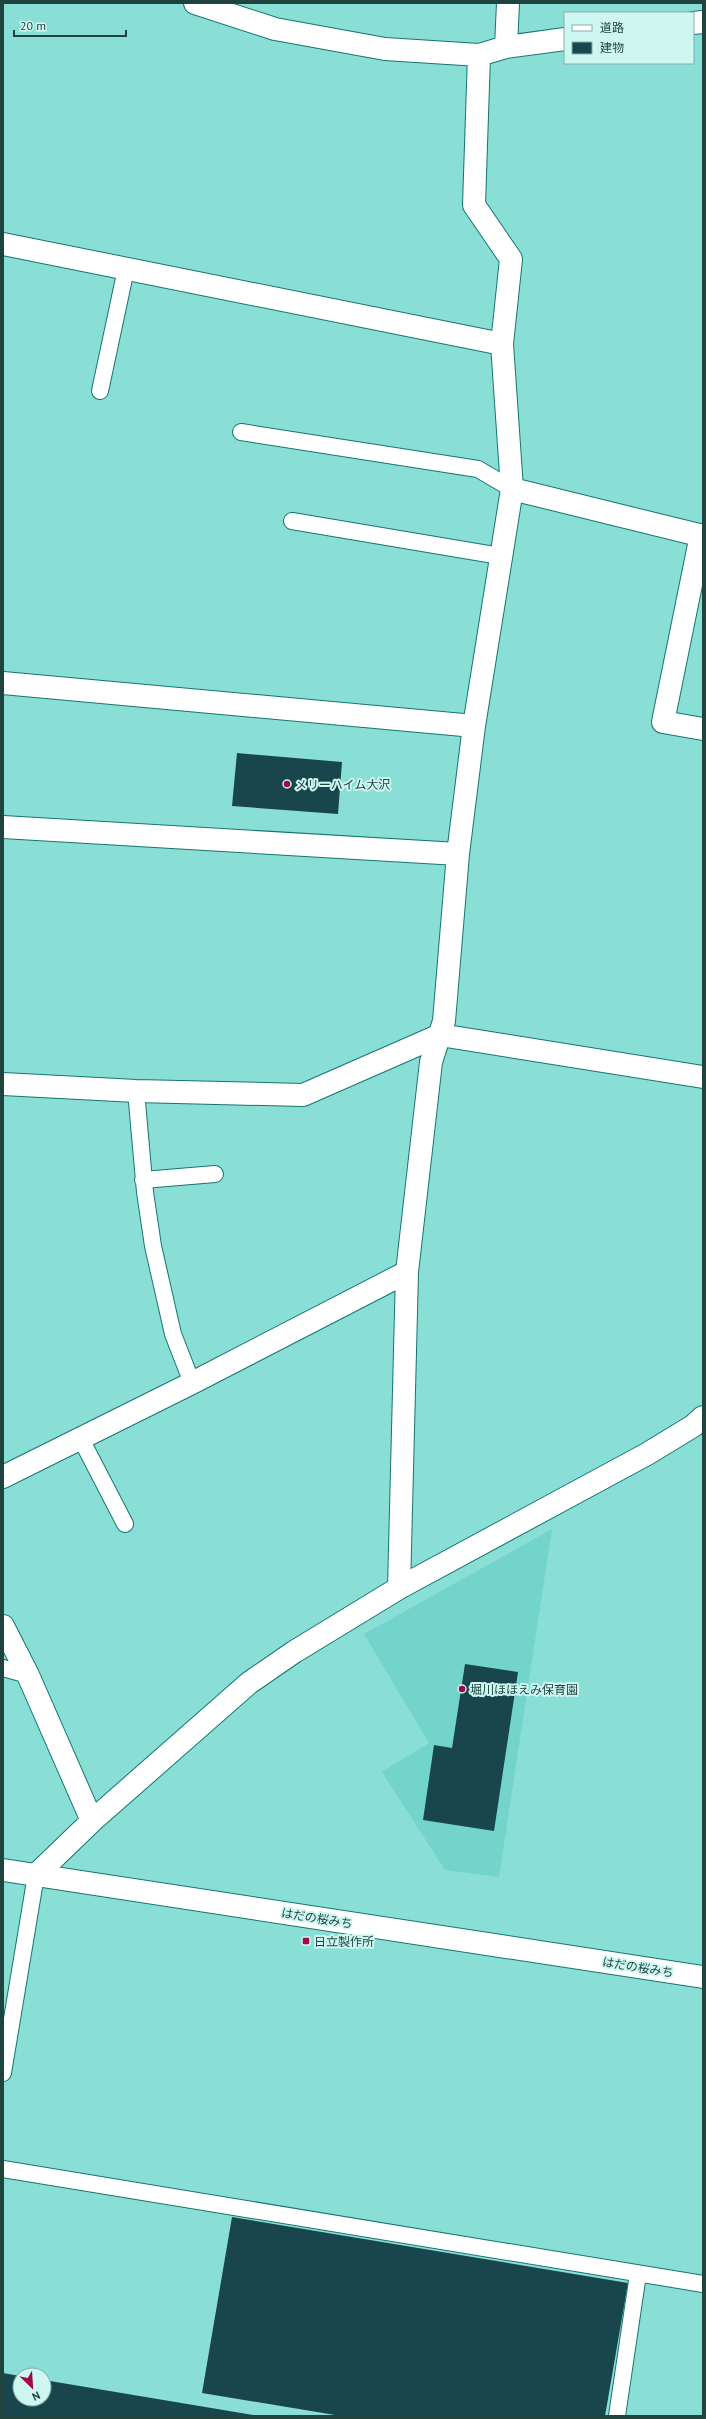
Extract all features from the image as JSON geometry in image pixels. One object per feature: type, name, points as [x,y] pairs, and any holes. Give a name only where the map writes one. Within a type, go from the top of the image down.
[{"type":"street","points":[[195,3],[275,29],[385,49],[479,55],[506,47],[564,39]]},
{"type":"street","points":[[506,47],[508,3]]},
{"type":"street","points":[[399,1588],[407,1272],[431,1062],[444,1021],[458,854],[474,726],[500,556],[512,489],[502,344],[511,260],[474,205],[479,55]]},
{"type":"street","points":[[3,244],[502,344]]},
{"type":"street","points":[[512,489],[702,535],[663,722],[703,729]]},
{"type":"street","points":[[3,683],[474,726]]},
{"type":"street","points":[[3,828],[458,854]]},
{"type":"street","points":[[3,1084],[136,1091],[303,1095],[440,1035],[703,1077]]},
{"type":"street","points":[[3,1477],[192,1383],[407,1272]]},
{"type":"street","points":[[36,1875],[92,1821],[249,1683],[294,1652],[399,1588],[647,1454],[693,1426],[703,1417]]},
{"type":"street","points":[[3,1626],[28,1675],[92,1821]]},
{"type":"street","name":"はだの桜みち","points":[[3,1870],[703,1977]]},
{"type":"lane","points":[[100,391],[126,269]]},
{"type":"lane","points":[[240,432],[478,469],[512,489]]},
{"type":"lane","points":[[292,521],[500,556]]},
{"type":"lane","points":[[136,1091],[143,1180],[153,1246],[172,1334],[192,1383]]},
{"type":"lane","points":[[143,1180],[215,1174]]},
{"type":"lane","points":[[81,1439],[125,1524]]},
{"type":"lane","points":[[3,1668],[28,1675]]},
{"type":"lane","points":[[3,2073],[36,1875]]},
{"type":"lane","points":[[3,2169],[703,2284]]},
{"type":"lane","points":[[617,2416],[638,2274]]},
{"type":"shaded area","name":"堀川ほほえみ保育園","points":[[552,1529],[499,1877],[445,1870],[382,1772],[429,1743],[364,1634]]},
{"type":"building","name":"メリーハイム大沢","points":[[237,753],[342,762],[338,814],[232,806]]},
{"type":"building","points":[[465,1664],[518,1672],[494,1831],[423,1820],[434,1745],[452,1748]]},
{"type":"building","points":[[232,2217],[628,2283],[605,2416],[341,2416],[202,2393]]},
{"type":"building","points":[[3,2373],[12,2375],[12,2407],[52,2407],[52,2381],[259,2416],[3,2416]]},
{"type":"place","name":"メリーハイム大沢","points":[[287,784]]},
{"type":"place","name":"堀川ほほえみ保育園","points":[[462,1689]]},
{"type":"place","name":"日立製作所","points":[[306,1941]]}]
